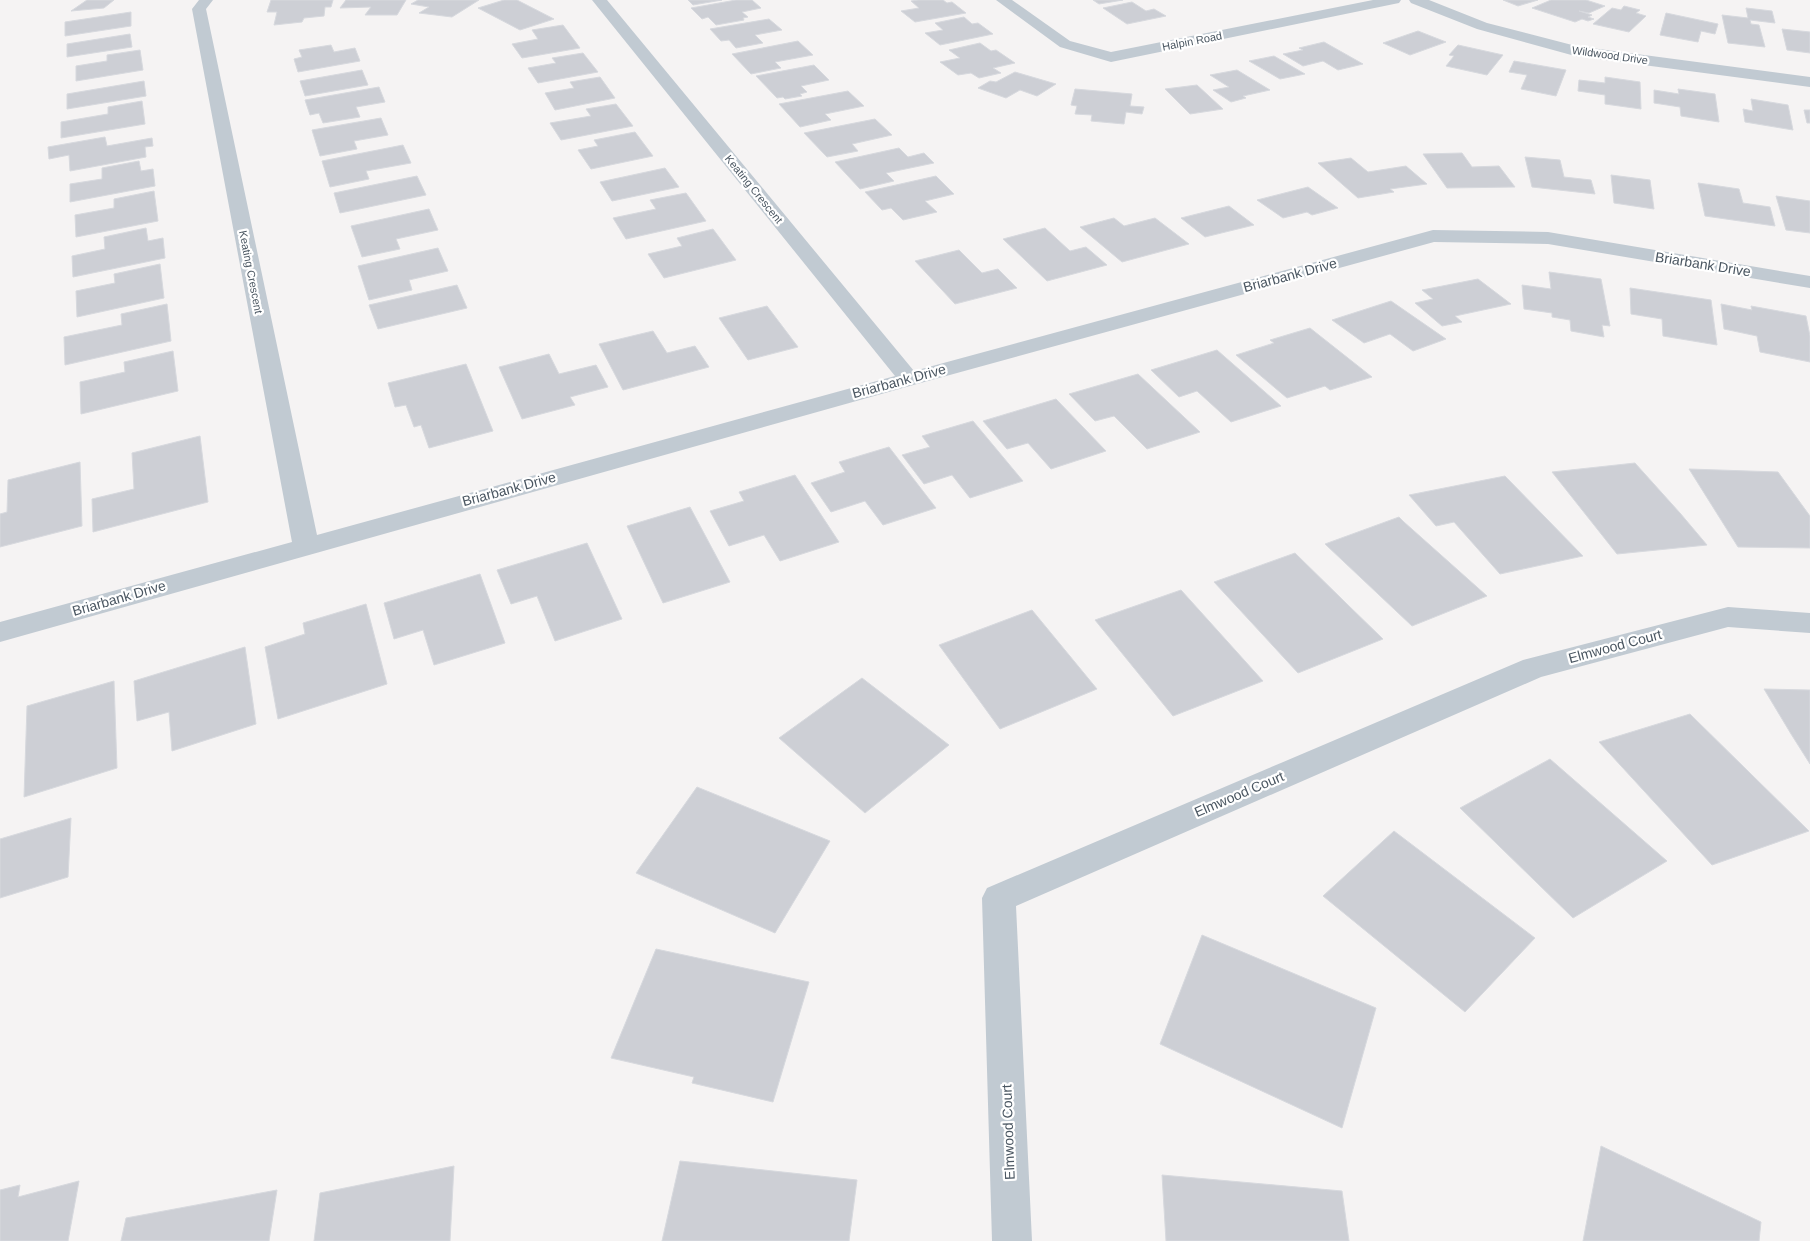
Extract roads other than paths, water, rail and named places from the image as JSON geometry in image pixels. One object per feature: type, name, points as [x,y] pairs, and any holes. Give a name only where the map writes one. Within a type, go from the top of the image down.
[{"type":"street","name":"Keating Crescent","points":[[206,0],[199,10],[306,545]]},
{"type":"street","name":"Keating Crescent","points":[[599,0],[909,379]]},
{"type":"street","name":"Halpin Road","points":[[1003,0],[1066,44],[1110,57],[1394,0]]},
{"type":"street","name":"Wildwood Drive","points":[[1416,0],[1482,26],[1575,50],[1810,82]]},
{"type":"street","name":"Briarbank Drive","points":[[0,632],[306,545],[1433,236],[1548,238],[1810,282]]},
{"type":"street","name":"Elmwood Court","points":[[1012,1241],[999,898],[1533,668],[1728,617],[1810,623]]}]
